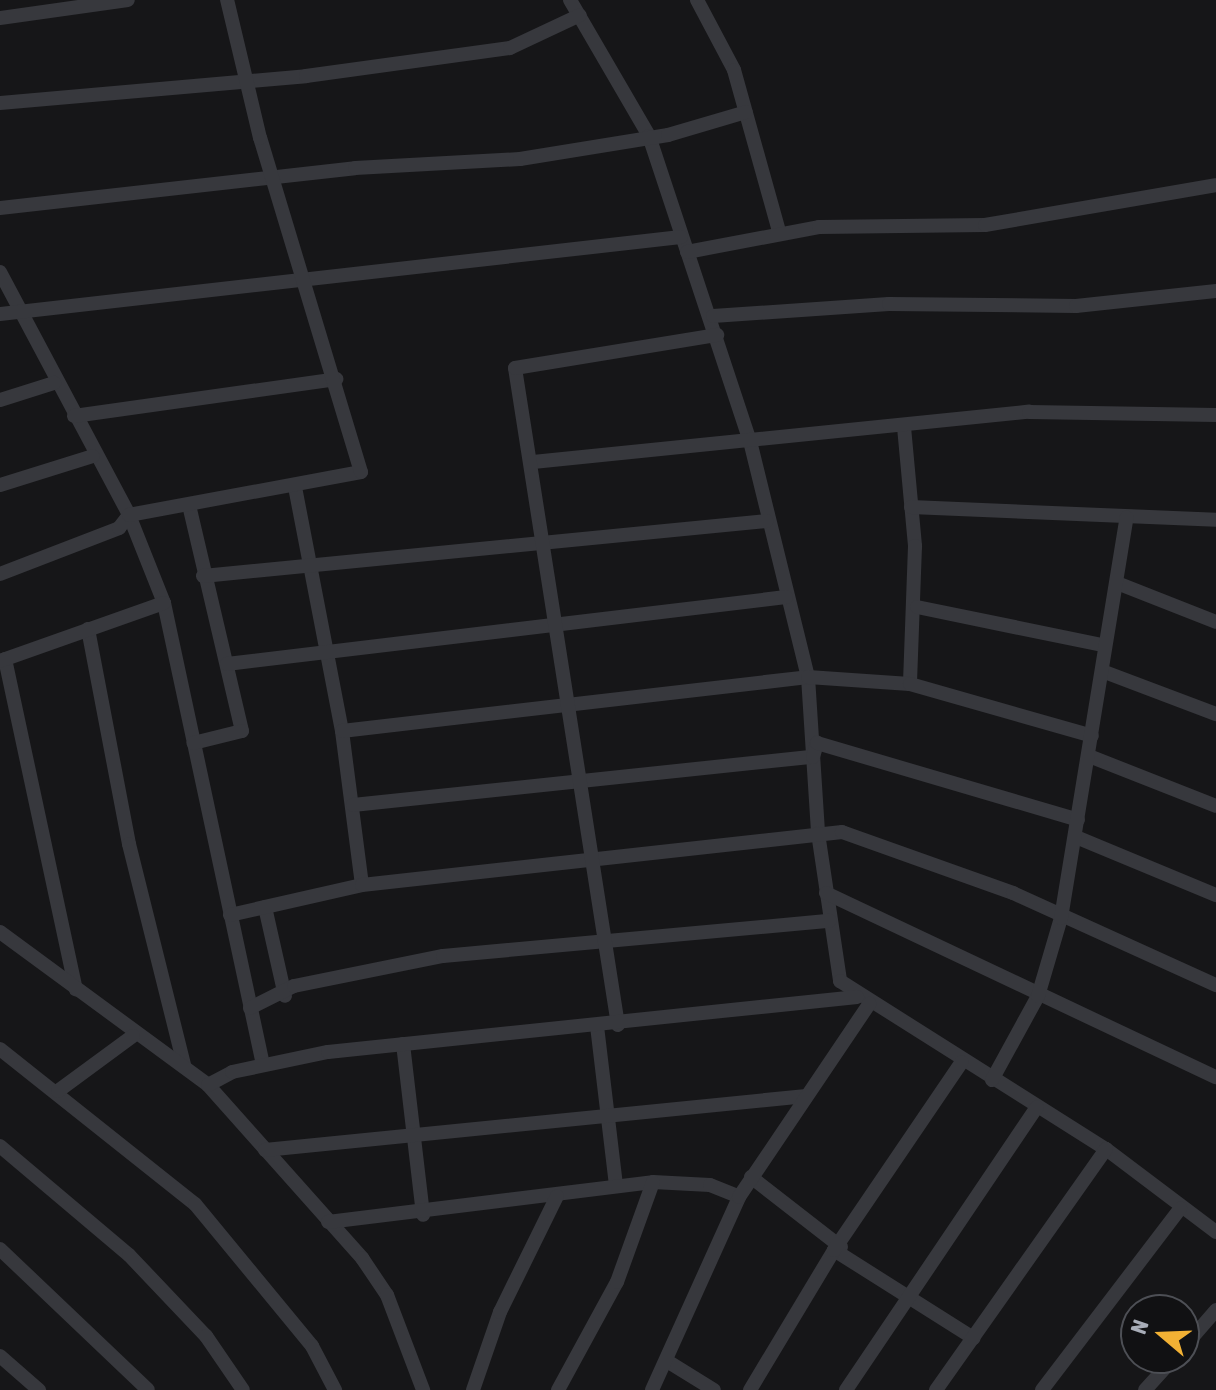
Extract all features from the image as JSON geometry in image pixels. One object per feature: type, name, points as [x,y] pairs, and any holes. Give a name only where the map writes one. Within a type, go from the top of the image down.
[{"type":"street","points":[[0,18],[128,0]]},
{"type":"street","points":[[0,574],[119,528],[129,515],[295,487],[361,472],[336,379],[274,180],[227,0]]},
{"type":"street","points":[[570,0],[649,136],[681,237],[713,316],[728,389],[750,441],[766,521],[808,677],[818,833],[840,981],[863,1000],[1106,1149],[1180,1209],[1216,1232]]},
{"type":"street","points":[[697,0],[746,112],[779,231]]},
{"type":"street","points":[[0,103],[247,79],[510,48],[580,15]]},
{"type":"street","points":[[0,208],[520,159],[649,136],[746,112]]},
{"type":"street","points":[[687,252],[779,231],[985,225],[1216,185]]},
{"type":"street","points":[[0,314],[18,309],[681,237]]},
{"type":"street","points":[[0,272],[54,383],[129,515],[164,603],[263,1064]]},
{"type":"street","points":[[713,316],[889,304],[1076,306],[1216,291]]},
{"type":"street","points":[[618,1025],[542,543],[533,462],[515,368],[717,335]]},
{"type":"street","points":[[74,416],[336,379]]},
{"type":"street","points":[[0,400],[54,383]]},
{"type":"street","points":[[533,462],[1029,412],[1216,415]]},
{"type":"street","points":[[904,427],[917,607],[910,684]]},
{"type":"street","points":[[0,485],[93,456]]},
{"type":"street","points":[[295,487],[313,566],[324,651],[342,731],[362,885]]},
{"type":"street","points":[[189,505],[203,576],[242,731],[193,743]]},
{"type":"street","points":[[911,507],[1216,520]]},
{"type":"street","points":[[992,1080],[1038,996],[1061,918],[1102,671],[1102,645],[1117,583],[1127,517]]},
{"type":"street","points":[[203,576],[766,521]]},
{"type":"street","points":[[1117,583],[1216,622]]},
{"type":"street","points":[[227,664],[554,621],[786,597]]},
{"type":"street","points":[[76,989],[3,660],[164,603]]},
{"type":"street","points":[[917,607],[1102,645]]},
{"type":"street","points":[[88,629],[129,844],[184,1065]]},
{"type":"street","points":[[1102,671],[1216,714]]},
{"type":"street","points":[[342,731],[569,702],[808,677],[910,684],[1092,736]]},
{"type":"street","points":[[813,757],[817,743],[827,744],[1078,820]]},
{"type":"street","points":[[1089,756],[1216,806]]},
{"type":"street","points":[[353,805],[813,757]]},
{"type":"street","points":[[230,915],[362,885],[818,833],[900,847],[1216,985]]},
{"type":"street","points":[[1076,837],[1216,895]]},
{"type":"street","points":[[826,893],[1038,996],[1216,1077]]},
{"type":"street","points":[[265,907],[285,996]]},
{"type":"street","points":[[250,1008],[285,996],[294,986],[443,956],[606,938],[829,921]]},
{"type":"street","points":[[0,932],[133,1036],[184,1065],[208,1085],[328,1222],[387,1295],[423,1390]]},
{"type":"street","points":[[208,1085],[263,1064],[403,1044],[863,1000]]},
{"type":"street","points":[[652,1390],[739,1197],[806,1096],[863,1000]]},
{"type":"street","points":[[597,1026],[616,1186]]},
{"type":"street","points":[[58,1091],[133,1036]]},
{"type":"street","points":[[403,1044],[423,1215]]},
{"type":"street","points":[[0,1049],[58,1091],[195,1204],[312,1346],[335,1390]]},
{"type":"street","points":[[750,1390],[838,1249],[962,1062]]},
{"type":"street","points":[[265,1150],[414,1132],[806,1096]]},
{"type":"street","points":[[846,1390],[904,1294],[1037,1107]]},
{"type":"street","points":[[0,1146],[129,1255],[206,1336],[243,1390]]},
{"type":"street","points":[[936,1390],[1106,1149]]},
{"type":"street","points":[[751,1177],[838,1249],[973,1338]]},
{"type":"street","points":[[328,1222],[423,1215],[653,1182],[710,1185],[739,1197]]},
{"type":"street","points":[[558,1390],[617,1282],[653,1182]]},
{"type":"street","points":[[473,1390],[500,1312],[557,1196]]},
{"type":"street","points":[[1042,1390],[1180,1209]]},
{"type":"street","points":[[0,1249],[148,1390]]},
{"type":"street","points":[[1200,1328],[1216,1310]]},
{"type":"street","points":[[0,1356],[39,1390]]},
{"type":"street","points":[[667,1361],[714,1390]]},
{"type":"street","points":[[1145,1390],[1160,1374]]}]
